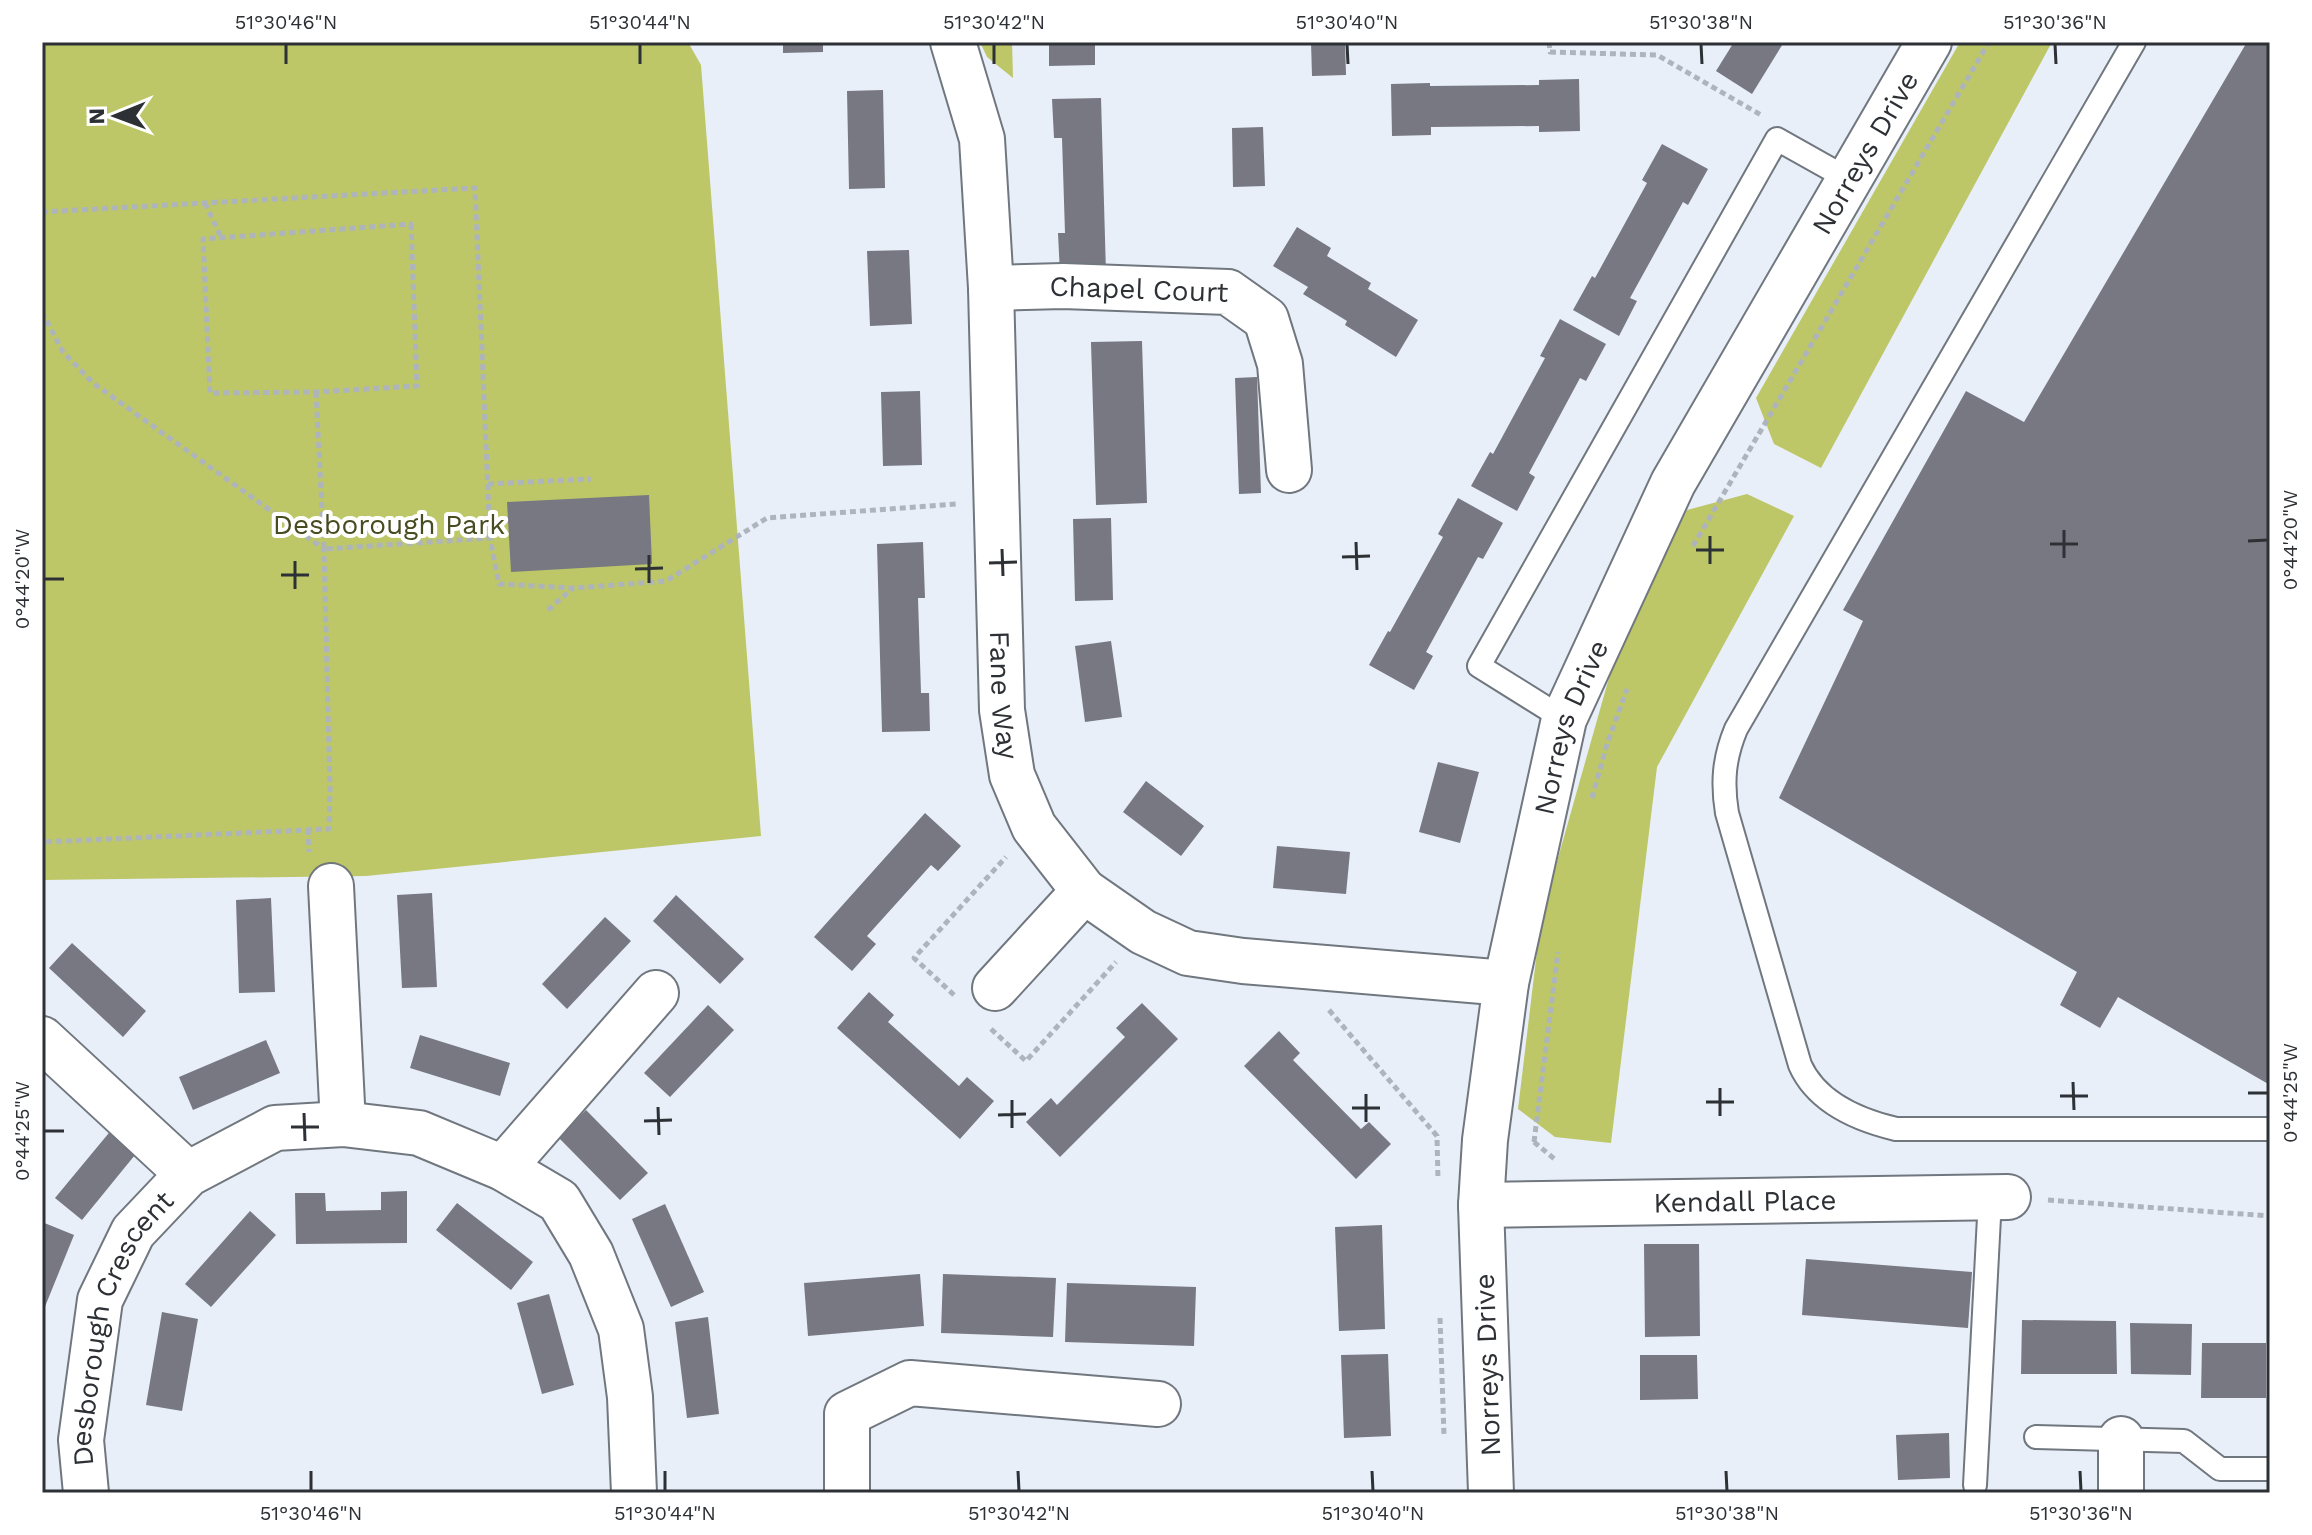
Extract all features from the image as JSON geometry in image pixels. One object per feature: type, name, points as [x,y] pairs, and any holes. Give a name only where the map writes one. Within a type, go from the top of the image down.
[{"type":"street","name":"Fane Way","points":[[953,42],[982,139],[991,288],[1002,710],[1012,775],[1034,827],[1084,891],[1143,932],[1188,953],[1292,967],[1506,983]]},
{"type":"street","name":"Norreys Drive","points":[[1491,1493],[1481,1205],[1485,1140],[1506,983],[1564,719],[1673,483],[1929,42]]},
{"type":"street","name":"Chapel Court","points":[[991,288],[1063,286],[1228,292],[1266,319],[1280,364],[1289,470]]},
{"type":"street","points":[[331,886],[343,1124]]},
{"type":"street","points":[[995,988],[1084,891]]},
{"type":"street","points":[[503,1168],[656,993]]},
{"type":"street","name":"Desborough Crescent","points":[[42,1039],[188,1174]]},
{"type":"street","name":"Desborough Crescent","points":[[86,1493],[81,1440],[100,1300],[133,1232],[188,1174],[275,1128],[343,1124],[419,1133],[503,1168],[559,1201],[596,1267],[621,1329],[630,1397],[634,1493]]},
{"type":"street","name":"Kendall Place","points":[[1481,1205],[1999,1197]]},
{"type":"street","points":[[847,1493],[847,1414],[910,1383],[1158,1404]]},
{"type":"street","points":[[2121,1439],[2121,1493]]},
{"type":"lane","points":[[2134,42],[1736,729],[1727,749],[1722,784],[1727,813],[1800,1065],[1810,1083],[1841,1108],[1857,1117],[1896,1129],[2270,1129]]},
{"type":"lane","points":[[1564,719],[1479,666],[1777,139],[1850,180]]},
{"type":"lane","points":[[1975,1485],[1999,1197]]},
{"type":"lane","points":[[2036,1437],[2184,1441],[2220,1469],[2270,1469]]},
{"type":"path","points":[[1549,42],[1550,52],[1657,55],[1781,126],[1777,139]]},
{"type":"path","points":[[1692,547],[1989,42]]},
{"type":"path","points":[[42,212],[475,188],[490,538],[499,584],[574,588],[666,581],[767,518],[997,501]]},
{"type":"path","points":[[205,203],[221,237]]},
{"type":"path","points":[[411,224],[417,386],[316,392],[210,393],[203,239],[411,224]]},
{"type":"path","points":[[42,312],[63,352],[93,383],[324,549],[490,538]]},
{"type":"path","points":[[42,842],[329,829],[324,549],[316,392]]},
{"type":"path","points":[[488,484],[591,479]]},
{"type":"path","points":[[548,610],[574,588]]},
{"type":"path","points":[[1592,800],[1607,744],[1628,687]]},
{"type":"path","points":[[1534,1142],[1559,949]]},
{"type":"path","points":[[1292,967],[1437,1136]]},
{"type":"path","points":[[1999,1197],[2270,1216]]},
{"type":"green space","name":"Desborough Park","points":[[42,42],[688,42],[701,65],[761,836],[366,876],[42,880]]},
{"type":"green space","points":[[980,42],[1012,42],[1013,78],[987,57]]},
{"type":"green space","points":[[1960,42],[2052,42],[1821,468],[1774,444],[1756,398]]},
{"type":"green space","points":[[1747,494],[1794,516],[1657,767],[1611,1143],[1555,1137],[1518,1109],[1541,918],[1620,639],[1687,510]]},
{"type":"building","points":[[783,42],[823,42],[823,52],[783,53]]},
{"type":"building","points":[[1049,42],[1095,42],[1095,65],[1049,66]]},
{"type":"building","points":[[1311,42],[1345,42],[1346,75],[1312,76]]},
{"type":"building","points":[[1734,42],[1784,42],[1752,94],[1716,71]]},
{"type":"building","points":[[2247,42],[2270,42],[2270,1085],[2118,997],[2100,1028],[2060,1005],[2077,972],[1779,798],[1863,621],[1843,610],[1966,391],[2024,422]]},
{"type":"building","points":[[1579,79],[1580,131],[1539,132],[1539,126],[1431,127],[1431,135],[1392,136],[1391,84],[1539,85],[1539,80]]},
{"type":"building","points":[[883,90],[885,188],[849,189],[847,91]]},
{"type":"building","points":[[1101,98],[1106,273],[1060,274],[1058,233],[1065,233],[1062,138],[1054,138],[1052,99]]},
{"type":"building","points":[[1263,127],[1265,186],[1233,187],[1232,128]]},
{"type":"building","points":[[1662,144],[1708,169],[1688,205],[1683,202],[1630,298],[1637,301],[1619,336],[1573,310],[1592,276],[1595,278],[1647,183],[1642,180]]},
{"type":"building","points":[[1297,227],[1331,248],[1327,256],[1371,283],[1368,289],[1418,320],[1396,357],[1303,294],[1308,287],[1273,266]]},
{"type":"building","points":[[909,250],[912,324],[870,326],[867,251]]},
{"type":"building","points":[[1560,319],[1606,344],[1586,381],[1580,378],[1529,473],[1535,477],[1517,511],[1471,486],[1490,452],[1493,454],[1545,358],[1540,356]]},
{"type":"building","points":[[1142,341],[1147,503],[1096,505],[1091,342]]},
{"type":"building","points":[[1257,377],[1261,493],[1239,494],[1235,378]]},
{"type":"building","points":[[920,391],[922,465],[883,466],[881,392]]},
{"type":"building","points":[[649,495],[652,564],[511,572],[507,502]]},
{"type":"building","points":[[1458,498],[1503,523],[1483,559],[1478,557],[1426,652],[1433,656],[1414,690],[1369,665],[1443,537],[1438,534]]},
{"type":"building","points":[[1111,518],[1113,600],[1075,601],[1073,519]]},
{"type":"building","points":[[923,542],[925,598],[918,598],[921,693],[929,693],[930,731],[882,732],[877,544]]},
{"type":"building","points":[[1111,641],[1122,717],[1085,722],[1075,646]]},
{"type":"building","points":[[1438,762],[1479,772],[1460,843],[1419,832]]},
{"type":"building","points":[[1146,781],[1204,826],[1181,856],[1123,812]]},
{"type":"building","points":[[925,813],[961,846],[938,871],[931,865],[867,936],[876,944],[852,971],[814,937]]},
{"type":"building","points":[[1277,846],[1350,852],[1346,894],[1273,888]]},
{"type":"building","points":[[432,893],[437,987],[402,988],[397,895]]},
{"type":"building","points":[[676,895],[744,959],[720,984],[653,921]]},
{"type":"building","points":[[271,898],[275,992],[239,993],[236,900]]},
{"type":"building","points":[[605,917],[631,941],[567,1009],[542,984]]},
{"type":"building","points":[[72,943],[146,1011],[123,1037],[49,968]]},
{"type":"building","points":[[869,992],[894,1015],[888,1022],[959,1086],[967,1077],[994,1101],[960,1139],[837,1028]]},
{"type":"building","points":[[1142,1003],[1178,1039],[1060,1157],[1026,1122],[1051,1098],[1057,1105],[1125,1037],[1116,1028]]},
{"type":"building","points":[[708,1005],[734,1030],[670,1097],[644,1073]]},
{"type":"building","points":[[1279,1031],[1300,1053],[1293,1060],[1361,1129],[1369,1122],[1391,1144],[1356,1179],[1244,1066]]},
{"type":"building","points":[[420,1035],[510,1063],[500,1096],[410,1068]]},
{"type":"building","points":[[266,1040],[280,1073],[193,1110],[179,1077]]},
{"type":"building","points":[[586,1110],[648,1173],[620,1200],[558,1137]]},
{"type":"building","points":[[113,1128],[139,1150],[82,1220],[55,1198]]},
{"type":"building","points":[[407,1191],[407,1243],[296,1244],[295,1193],[325,1193],[326,1211],[381,1210],[381,1192]]},
{"type":"building","points":[[457,1203],[533,1262],[511,1290],[436,1230]]},
{"type":"building","points":[[665,1204],[704,1292],[671,1307],[632,1219]]},
{"type":"building","points":[[250,1211],[276,1235],[211,1307],[185,1284]]},
{"type":"building","points":[[42,1222],[74,1235],[42,1314]]},
{"type":"building","points":[[1382,1225],[1385,1329],[1339,1331],[1335,1227]]},
{"type":"building","points":[[1644,1244],[1699,1244],[1700,1336],[1645,1337]]},
{"type":"building","points":[[1806,1259],[1972,1272],[1968,1328],[1802,1315]]},
{"type":"building","points":[[920,1274],[924,1326],[808,1336],[804,1283]]},
{"type":"building","points":[[943,1274],[1056,1278],[1053,1337],[941,1333]]},
{"type":"building","points":[[1067,1283],[1196,1287],[1194,1346],[1065,1342]]},
{"type":"building","points":[[549,1294],[574,1385],[542,1394],[517,1303]]},
{"type":"building","points":[[162,1312],[198,1319],[182,1411],[146,1405]]},
{"type":"building","points":[[708,1317],[719,1414],[687,1418],[675,1322]]},
{"type":"building","points":[[2022,1320],[2116,1321],[2117,1374],[2021,1374]]},
{"type":"building","points":[[2130,1323],[2192,1324],[2191,1375],[2131,1374]]},
{"type":"building","points":[[2202,1343],[2266,1343],[2266,1398],[2201,1398]]},
{"type":"building","points":[[1388,1354],[1391,1436],[1344,1438],[1341,1355]]},
{"type":"building","points":[[1640,1355],[1697,1355],[1698,1399],[1640,1400]]},
{"type":"building","points":[[1949,1433],[1950,1478],[1898,1480],[1896,1435]]}]
